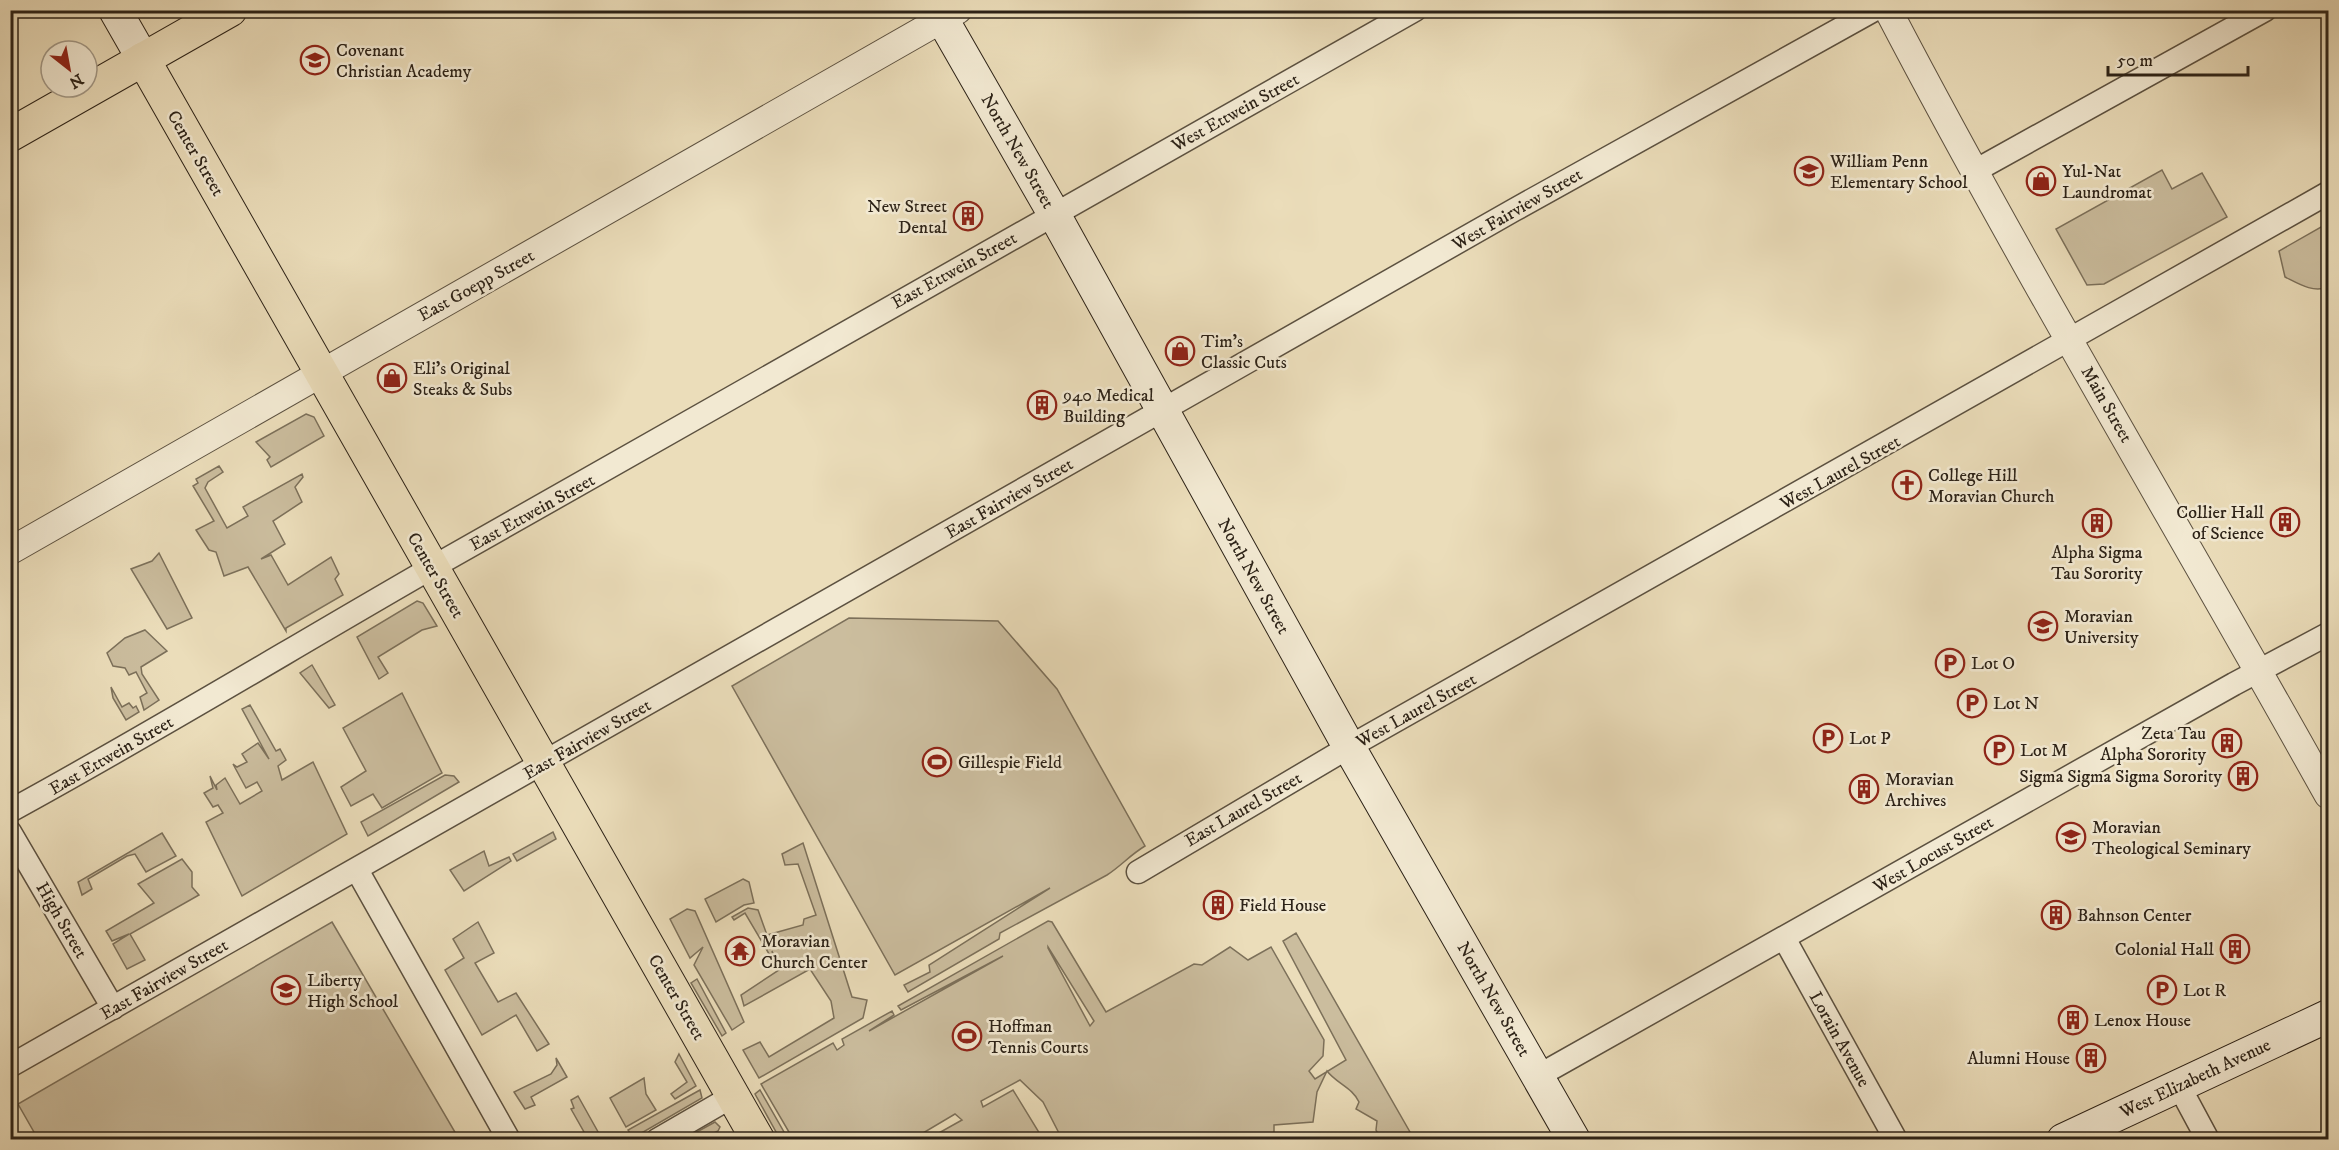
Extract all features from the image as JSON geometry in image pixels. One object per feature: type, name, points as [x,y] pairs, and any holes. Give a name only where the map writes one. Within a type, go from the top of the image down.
[{"type":"main road","name":"Center Street","points":[[115,10],[758,1140]]},
{"type":"main road","points":[[10,135],[230,10]]},
{"type":"main road","name":"North New Street","points":[[946,13],[1054,214],[1349,747],[1574,1140]]},
{"type":"main road","name":"West Elizabeth Avenue","points":[[2063,1140],[2328,1016]]},
{"type":"street","name":"West Ettwein Street","points":[[1054,214],[1415,10]]},
{"type":"street","name":"West Fairview Street","points":[[1162,410],[1514,210],[1874,10]]},
{"type":"street","name":"Main Street","points":[[1888,10],[1973,172],[2259,670],[2328,795]]},
{"type":"street","points":[[1973,172],[2265,10]]},
{"type":"street","name":"East Goepp Street","points":[[10,551],[946,13]]},
{"type":"street","name":"West Laurel Street","points":[[1349,747],[2328,193]]},
{"type":"street","name":"East Ettwein Street","points":[[10,811],[144,737],[432,568],[1054,214]]},
{"type":"street","name":"East Fairview Street","points":[[10,1066],[1162,410]]},
{"type":"street","name":"West Locust Street","points":[[1538,1076],[2259,670],[2328,634]]},
{"type":"street","name":"East Laurel Street","points":[[1138,872],[1349,747]]},
{"type":"street","name":"High Street","points":[[10,832],[113,1008]]},
{"type":"street","points":[[357,870],[509,1140]]},
{"type":"street","name":"Lorain Avenue","points":[[1784,938],[1896,1140]]},
{"type":"street","points":[[2179,1086],[2208,1140]]},
{"type":"street","points":[[657,1140],[734,1096]]},
{"type":"shaded area","points":[[2162,170],[2172,189],[2202,173],[2227,217],[2104,284],[2087,285],[2056,229]]},
{"type":"shaded area","points":[[2328,223],[2328,287],[2311,288],[2285,277],[2279,251]]},
{"type":"shaded area","points":[[306,414],[314,417],[324,436],[271,467],[267,460],[270,457],[256,442]]},
{"type":"shaded area","points":[[219,466],[223,472],[208,482],[205,488],[227,528],[248,516],[243,507],[302,474],[303,477],[295,487],[302,502],[273,521],[285,544],[261,559],[271,555],[288,585],[331,557],[339,574],[335,579],[343,595],[286,628],[286,631],[248,567],[224,576],[216,552],[209,550],[196,530],[214,521],[193,486],[198,483],[196,479]]},
{"type":"shaded area","points":[[159,553],[192,618],[167,629],[131,569],[152,561]]},
{"type":"shaded area","points":[[417,601],[423,603],[437,626],[422,630],[378,657],[388,673],[379,679],[357,637]]},
{"type":"shaded area","name":"Gillespie Field","points":[[849,618],[998,621],[1057,689],[1145,846],[1107,875],[1000,933],[999,939],[908,992],[904,985],[930,972],[929,965],[1050,888],[895,975],[732,686]]},
{"type":"shaded area","points":[[145,630],[167,651],[141,667],[142,674],[159,700],[144,710],[140,697],[147,693],[136,672],[129,675],[125,668],[113,666],[107,653],[125,638]]},
{"type":"shaded area","points":[[312,665],[335,705],[329,708],[300,673]]},
{"type":"shaded area","points":[[111,687],[122,707],[129,703],[133,708],[136,706],[139,712],[126,720],[113,698]]},
{"type":"shaded area","points":[[402,693],[442,773],[382,808],[373,794],[351,806],[341,787],[366,771],[343,728]]},
{"type":"shaded area","points":[[250,705],[276,751],[280,749],[286,760],[278,766],[282,780],[313,762],[347,834],[242,896],[206,822],[223,813],[218,805],[213,807],[204,793],[213,788],[210,776],[217,790],[216,785],[225,778],[240,804],[262,791],[257,782],[246,788],[233,764],[237,767],[247,762],[242,754],[258,743],[269,759],[242,709]]},
{"type":"shaded area","points":[[445,775],[454,776],[459,782],[368,836],[361,822]]},
{"type":"shaded area","points":[[553,832],[556,839],[517,861],[513,854]]},
{"type":"shaded area","points":[[162,833],[176,856],[146,872],[135,854],[127,856],[88,879],[92,889],[82,895],[78,882]]},
{"type":"shaded area","points":[[803,843],[852,997],[867,1000],[863,1018],[759,1078],[743,1050],[760,1042],[769,1057],[834,1018],[831,1001],[810,969],[744,1006],[741,995],[779,970],[772,951],[775,964],[745,913],[734,920],[732,917],[748,908],[758,910],[767,935],[803,925],[804,919],[816,915],[798,864],[785,865],[782,854]]},
{"type":"shaded area","points":[[484,851],[489,866],[509,857],[511,861],[464,891],[450,870]]},
{"type":"shaded area","points":[[182,859],[192,872],[192,887],[199,895],[130,934],[145,960],[127,969],[113,944],[129,934],[112,941],[106,931],[154,903],[138,884]]},
{"type":"shaded area","points":[[743,879],[749,882],[754,903],[744,905],[716,922],[705,899]]},
{"type":"shaded area","points":[[687,909],[695,911],[744,1022],[732,1030],[694,965],[703,947],[690,958],[670,919]]},
{"type":"shaded area","points":[[1048,921],[1052,922],[1106,1012],[1194,964],[1202,965],[1230,947],[1248,960],[1271,947],[1324,1040],[1323,1056],[1309,1071],[1315,1079],[1327,1072],[1317,1092],[1313,1122],[1274,1125],[1274,1135],[1270,1139],[1062,1139],[1043,1102],[1020,1080],[981,1101],[983,1107],[1013,1090],[1043,1139],[928,1139],[962,1120],[955,1114],[913,1139],[793,1139],[761,1084],[833,1043],[837,1050],[844,1045],[842,1039],[892,1011],[894,1015],[869,1031],[1003,956],[901,1010],[898,1006]],"holes":[[[1048,947],[1094,1021],[1090,1026]]]},
{"type":"shaded area","name":"Liberty High School","points":[[332,922],[459,1139],[38,1139],[18,1104]]},
{"type":"shaded area","points":[[478,922],[494,953],[475,963],[498,1002],[516,993],[549,1044],[537,1051],[516,1015],[482,1035],[445,970],[464,958],[453,939]]},
{"type":"shaded area","points":[[1296,933],[1414,1139],[1381,1139],[1376,1130],[1377,1121],[1356,1109],[1359,1102],[1356,1097],[1327,1071],[1346,1060],[1283,941]]},
{"type":"shaded area","points":[[697,979],[726,1033],[722,1036],[691,983]]},
{"type":"shaded area","points":[[679,1054],[696,1086],[675,1099],[671,1094],[687,1082],[675,1062]]},
{"type":"shaded area","points":[[556,1058],[567,1077],[531,1097],[535,1105],[525,1109],[514,1092],[551,1074],[557,1065]]},
{"type":"shaded area","points":[[644,1078],[646,1094],[656,1110],[626,1127],[610,1098]]},
{"type":"shaded area","points":[[700,1090],[702,1098],[633,1138],[628,1130]]},
{"type":"shaded area","points":[[760,1090],[788,1139],[780,1139],[755,1094]]},
{"type":"shaded area","points":[[578,1096],[602,1139],[572,1139],[584,1132],[571,1109],[574,1108],[571,1100]]},
{"type":"shaded area","points":[[715,1122],[720,1127],[718,1131],[702,1139],[684,1139]]},
{"type":"place","name":"Covenant Christian Academy","points":[[315,60]]},
{"type":"place","name":"William Penn Elementary School","points":[[1809,171]]},
{"type":"place","name":"Yul-Nat Laundromat","points":[[2041,181]]},
{"type":"place","name":"New Street Dental","points":[[968,216]]},
{"type":"place","name":"Tim's Classic Cuts","points":[[1180,351]]},
{"type":"place","name":"Eli's Original Steaks & Subs","points":[[392,378]]},
{"type":"place","name":"940 Medical Building","points":[[1042,405]]},
{"type":"place","name":"College Hill Moravian Church","points":[[1907,485]]},
{"type":"place","name":"Collier Hall of Science","points":[[2285,522]]},
{"type":"place","name":"Alpha Sigma Tau Sorority","points":[[2097,523]]},
{"type":"place","name":"Moravian University","points":[[2043,626]]},
{"type":"place","name":"Lot O","points":[[1950,663]]},
{"type":"place","name":"Lot N","points":[[1972,703]]},
{"type":"place","name":"Lot P","points":[[1828,738]]},
{"type":"place","name":"Zeta Tau Alpha Sorority","points":[[2227,743]]},
{"type":"place","name":"Lot M","points":[[1999,750]]},
{"type":"place","name":"Gillespie Field","points":[[937,762]]},
{"type":"place","name":"Sigma Sigma Sigma Sorority","points":[[2243,776]]},
{"type":"place","name":"Moravian Archives","points":[[1864,789]]},
{"type":"place","name":"Moravian Theological Seminary","points":[[2071,837]]},
{"type":"place","name":"Field House","points":[[1218,905]]},
{"type":"place","name":"Bahnson Center","points":[[2056,915]]},
{"type":"place","name":"Colonial Hall","points":[[2235,949]]},
{"type":"place","name":"Moravian Church Center","points":[[740,951]]},
{"type":"place","name":"Liberty High School","points":[[286,990]]},
{"type":"place","name":"Lot R","points":[[2162,990]]},
{"type":"place","name":"Lenox House","points":[[2073,1020]]},
{"type":"place","name":"Hoffman Tennis Courts","points":[[967,1036]]},
{"type":"place","name":"Alumni House","points":[[2091,1058]]}]
